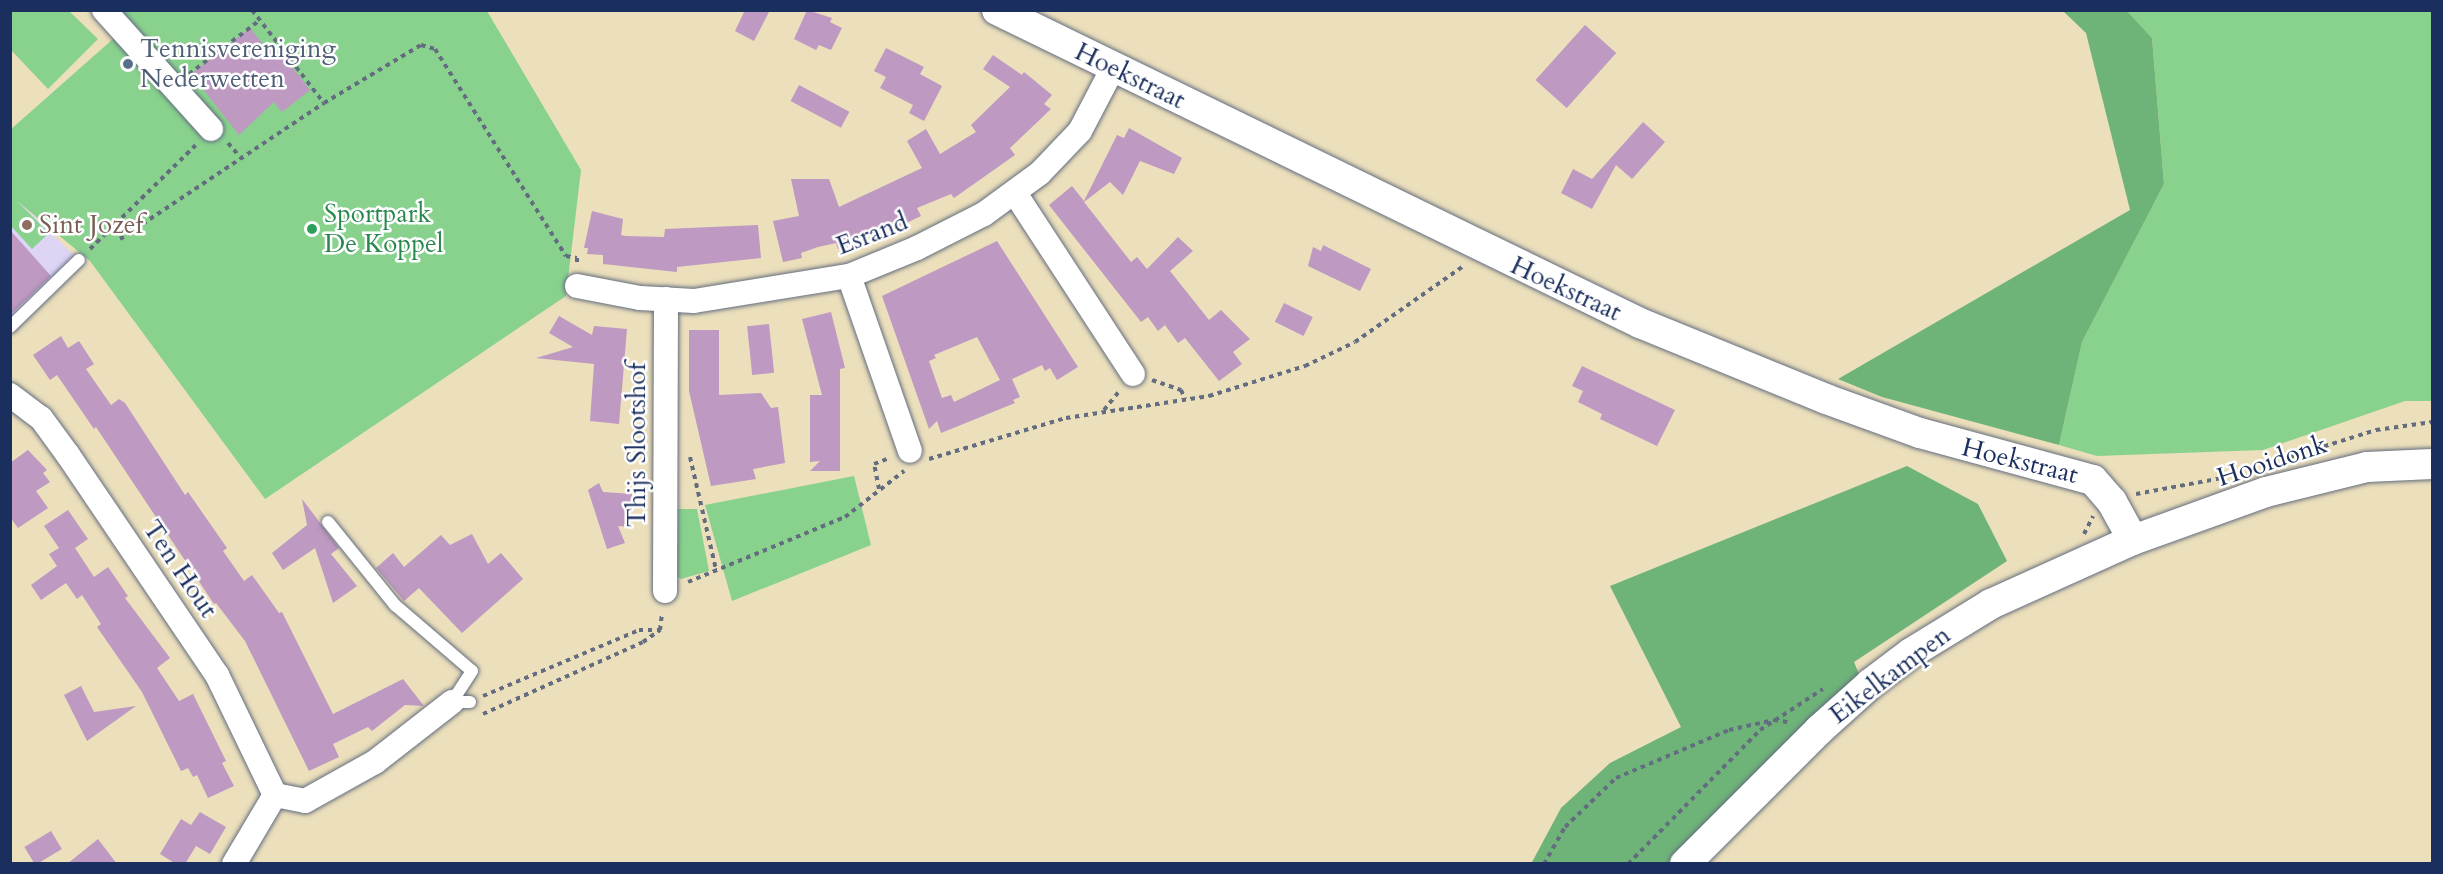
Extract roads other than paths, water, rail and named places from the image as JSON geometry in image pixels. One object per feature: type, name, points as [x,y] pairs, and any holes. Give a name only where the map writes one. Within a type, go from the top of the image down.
[{"type":"street","points":[[104,10],[211,129]]},
{"type":"street","name":"Hoekstraat","points":[[997,10],[1484,250],[1640,323],[1826,399],[1961,446],[2093,480],[2112,502],[2133,540]]},
{"type":"street","name":"Esrand","points":[[577,286],[694,301],[849,276],[950,232],[1015,193],[1040,173],[1080,131],[1113,68]]},
{"type":"street","points":[[1015,193],[1133,374]]},
{"type":"street","points":[[849,276],[913,461]]},
{"type":"street","name":"Thijs Slootshof","points":[[665,591],[666,299]]},
{"type":"street","name":"Ten Hout","points":[[10,395],[41,418],[68,454],[217,675],[275,795]]},
{"type":"street","name":"Hooidonk","points":[[2133,540],[2323,475],[2367,467],[2433,464]]},
{"type":"street","name":"Eikelkampen","points":[[1685,864],[1819,730],[1911,653],[1990,604],[2133,540]]},
{"type":"street","points":[[234,864],[275,795],[305,801],[375,762],[461,702]]},
{"type":"lane","points":[[10,327],[79,260]]},
{"type":"lane","points":[[328,522],[395,604],[472,672],[461,702]]},
{"type":"place","name":"Tennisvereniging Nederwetten","points":[[128,64]]},
{"type":"place","name":"Sint Jozef","points":[[27,225]]},
{"type":"place","name":"Sportpark De Koppel","points":[[312,229]]}]
